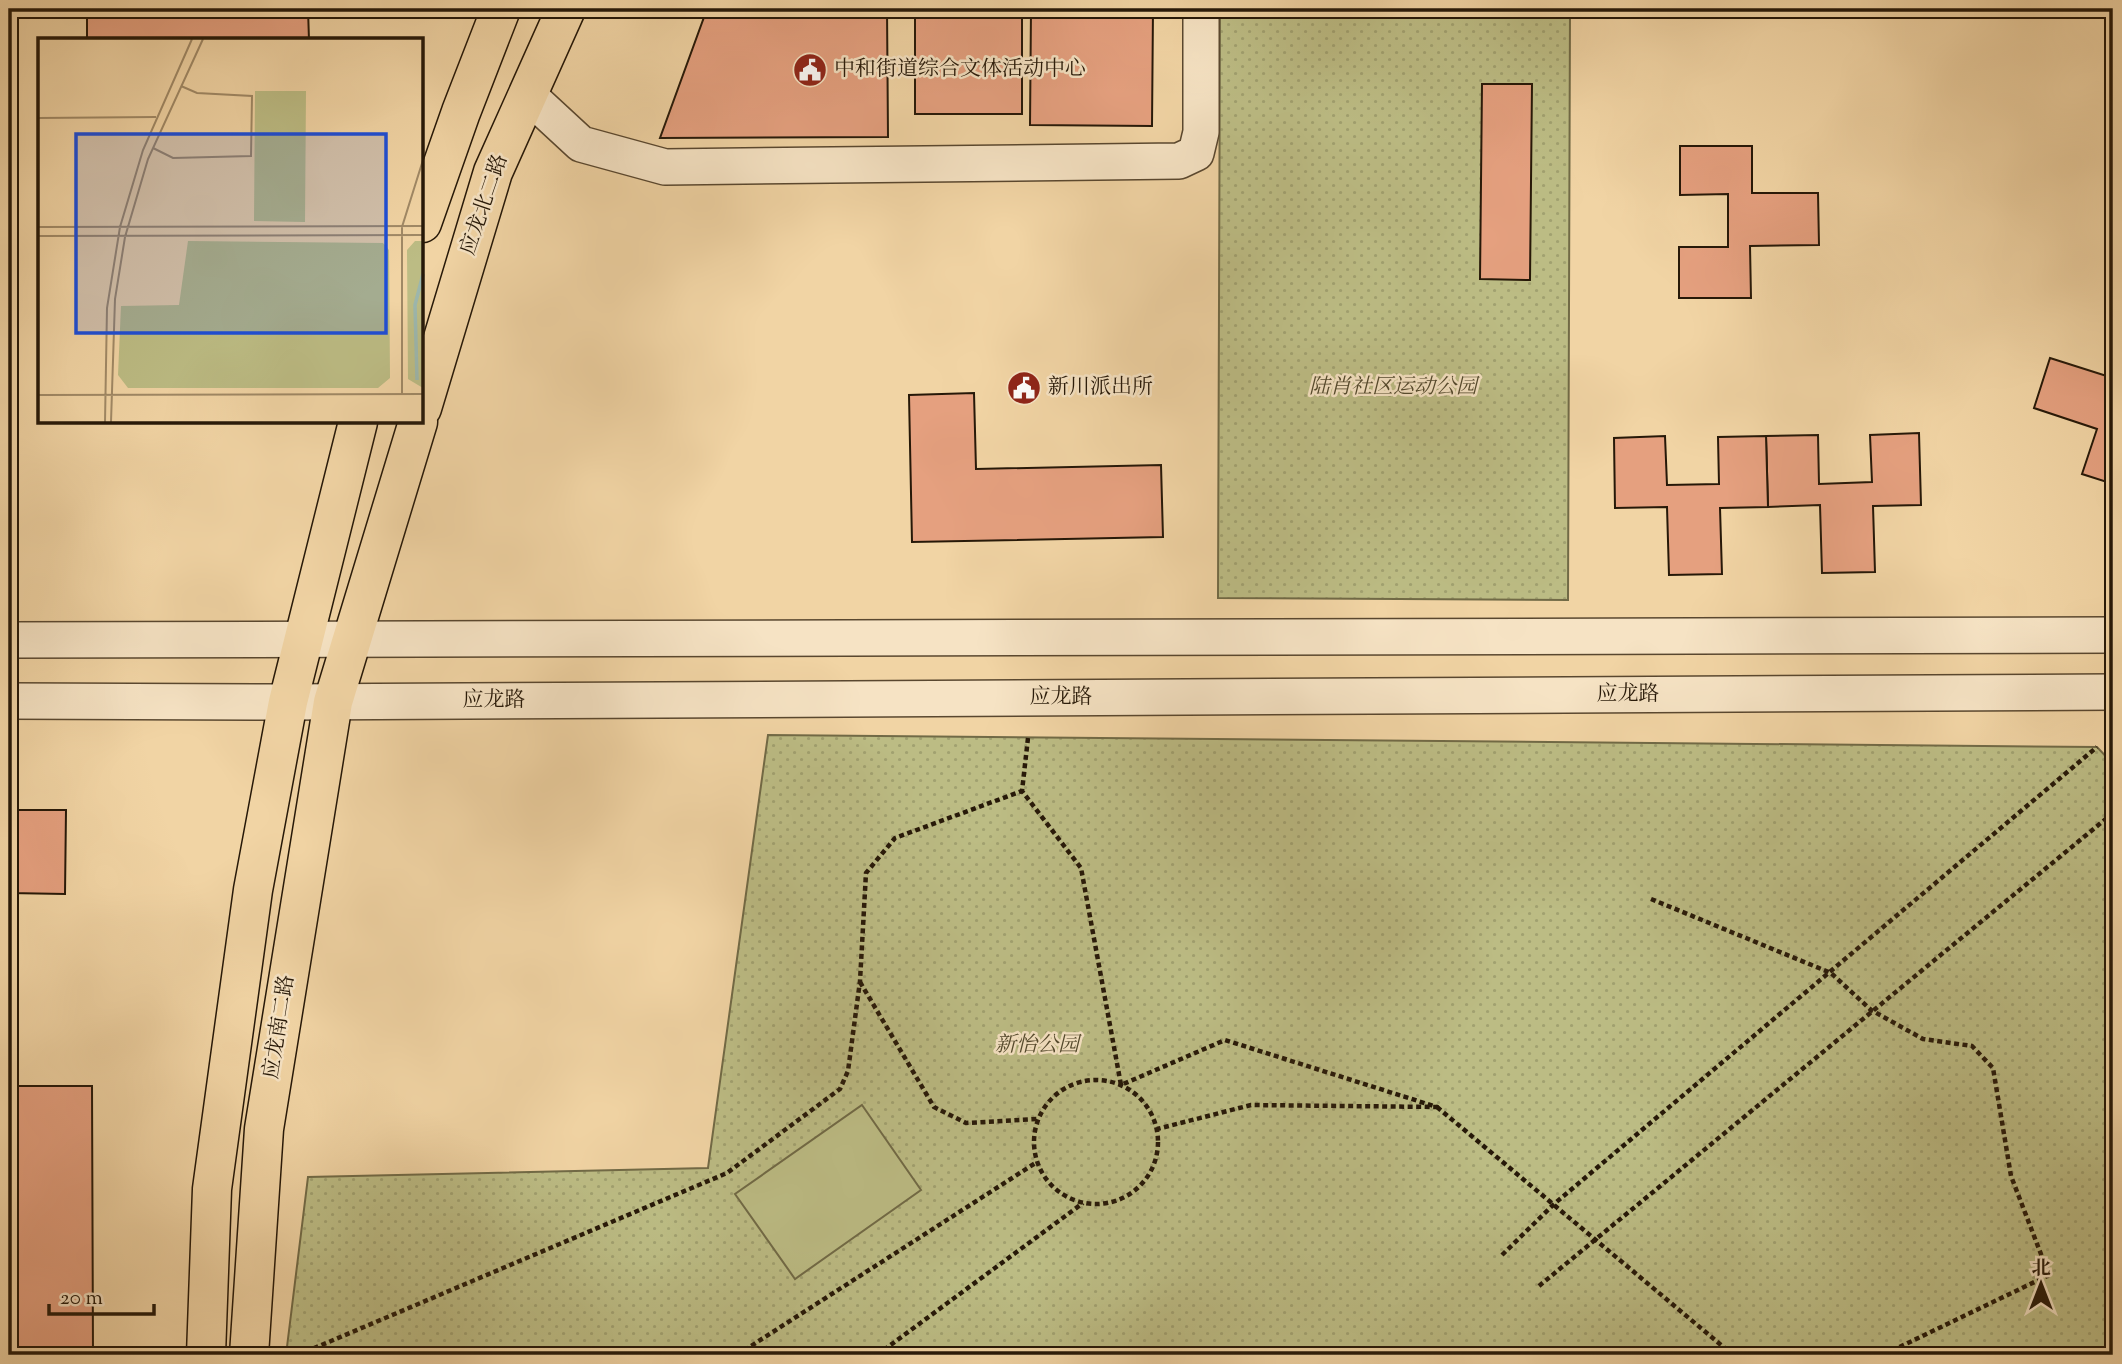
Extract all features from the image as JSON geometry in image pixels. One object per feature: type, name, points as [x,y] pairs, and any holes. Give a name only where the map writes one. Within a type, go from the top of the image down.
[{"type":"main road","points":[[424,217],[501,9]]},
{"type":"main road","name":"应龙北二路","points":[[424,401],[493,172],[566,9]]},
{"type":"main road","points":[[288,702],[357,424]]},
{"type":"main road","points":[[333,702],[417,424]]},
{"type":"main road","name":"应龙南二路","points":[[206,1355],[212,1189],[253,890],[288,702]]},
{"type":"main road","name":"应龙南二路","points":[[249,1355],[264,1129],[333,702]]},
{"type":"street","points":[[528,95],[581,144],[665,167],[1179,161],[1196,153],[1201,132],[1201,9]]},
{"type":"street","points":[[9,640],[2113,635]]},
{"type":"street","name":"应龙路","points":[[9,701],[333,702],[2113,692]]},
{"type":"path","points":[[1028,737],[1022,791],[1081,868],[1121,1085]]},
{"type":"path","points":[[1502,1255],[1554,1205],[2097,747]]},
{"type":"path","points":[[298,1355],[727,1173],[840,1089],[848,1071],[860,981],[866,873],[895,838],[1022,791]]},
{"type":"path","points":[[1539,1286],[2113,813]]},
{"type":"path","points":[[1651,899],[1831,973],[1871,1010],[1923,1039],[1972,1046],[1993,1069],[2011,1177],[2049,1275],[1883,1355]]},
{"type":"path","points":[[860,981],[934,1107],[966,1123],[1038,1119]]},
{"type":"path","points":[[1121,1085],[1225,1040],[1437,1107],[1733,1355]]},
{"type":"path","points":[[1101,1080],[1121,1085],[1137,1095],[1150,1110],[1157,1129],[1158,1149],[1153,1167],[1143,1184],[1126,1197],[1105,1204],[1083,1203],[1063,1195],[1047,1181],[1037,1162],[1034,1140],[1038,1119],[1048,1102],[1081,1081],[1101,1080]]},
{"type":"path","points":[[1157,1129],[1251,1105],[1437,1107]]},
{"type":"path","points":[[737,1355],[1037,1162]]},
{"type":"path","points":[[877,1355],[1083,1203]]},
{"type":"green space","name":"陆肖社区运动公园","points":[[1220,9],[1570,9],[1568,600],[1218,598]]},
{"type":"green space","name":"新怡公园","points":[[768,735],[2097,747],[2113,764],[2113,1355],[286,1355],[308,1177],[708,1168]]},
{"type":"green space","points":[[862,1105],[921,1190],[795,1279],[735,1194]]},
{"type":"building","points":[[308,9],[309,38],[87,38],[87,15]]},
{"type":"building","points":[[707,9],[887,9],[888,137],[660,138]]},
{"type":"building","points":[[1031,9],[1153,9],[1152,126],[1030,125]]},
{"type":"building","points":[[915,13],[1022,13],[1022,114],[915,114]]},
{"type":"building","points":[[1482,84],[1532,84],[1530,280],[1480,279]]},
{"type":"building","points":[[1680,146],[1752,146],[1752,193],[1818,193],[1819,245],[1750,246],[1751,298],[1679,298],[1679,247],[1728,247],[1728,194],[1680,195]]},
{"type":"building","points":[[2050,358],[2113,378],[2113,484],[2082,474],[2097,429],[2034,408]]},
{"type":"building","points":[[974,393],[976,469],[1161,465],[1163,537],[912,542],[909,395]]},
{"type":"building","points":[[1919,433],[1921,505],[1873,506],[1875,572],[1822,573],[1820,505],[1768,507],[1766,436],[1818,435],[1819,484],[1872,482],[1870,435]]},
{"type":"building","points":[[1665,436],[1667,485],[1719,484],[1718,437],[1766,436],[1768,507],[1720,508],[1722,574],[1669,575],[1667,507],[1615,508],[1614,438]]},
{"type":"building","points":[[9,810],[66,810],[65,894],[9,893]]},
{"type":"building","points":[[9,1086],[92,1086],[93,1355],[9,1355]]},
{"type":"place","name":"中和街道综合文体活动中心","points":[[810,70]]},
{"type":"place","name":"新川派出所","points":[[1024,388]]}]
